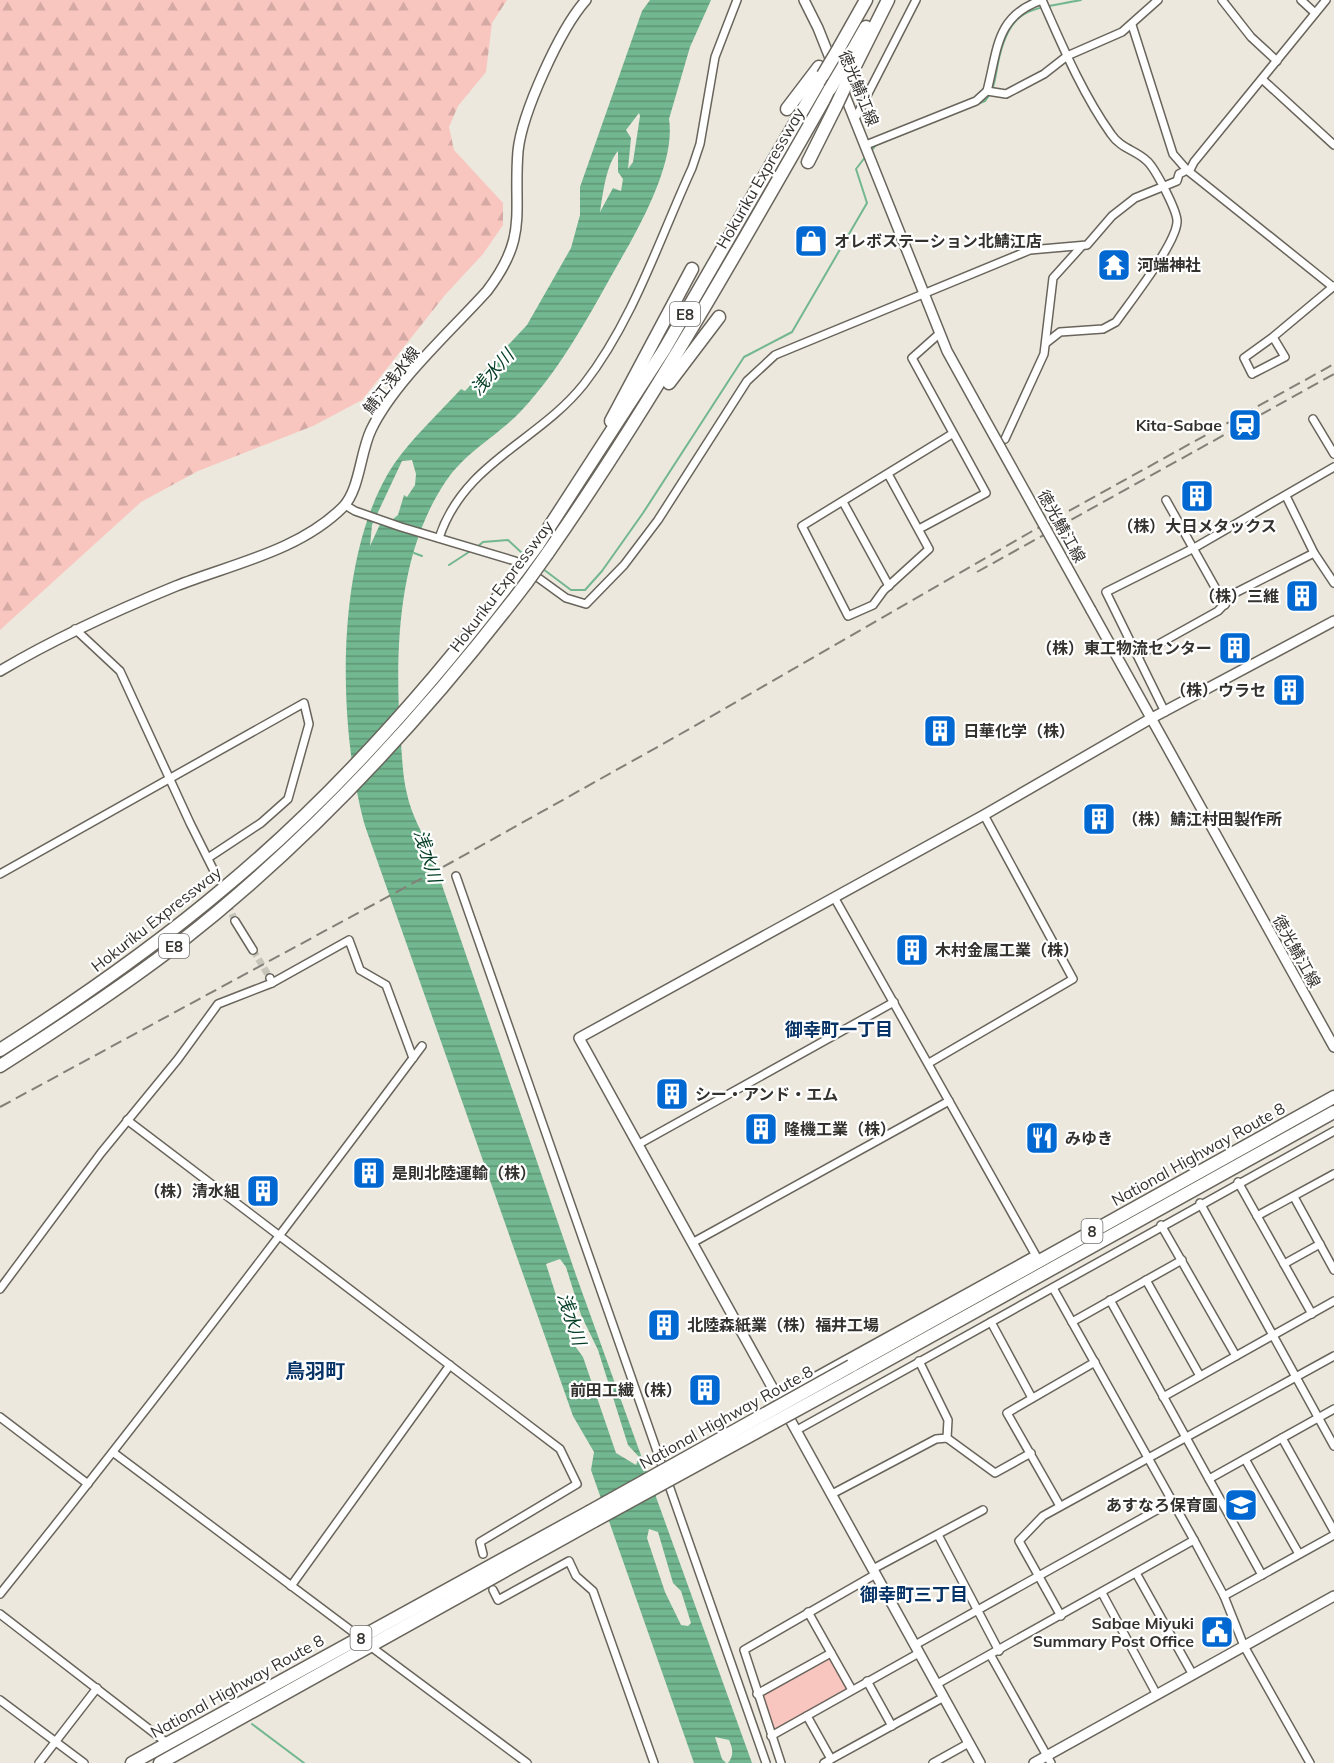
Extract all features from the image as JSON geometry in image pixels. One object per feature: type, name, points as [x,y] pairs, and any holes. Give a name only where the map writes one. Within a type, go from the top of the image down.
[{"type":"highway","name":"Hokuriku Expressway","points":[[0,1050],[117,972],[233,881],[328,793],[430,684],[537,546],[664,350],[863,0]]},
{"type":"highway","name":"Hokuriku Expressway","points":[[0,1066],[67,1023],[179,943],[232,900],[333,808],[433,701],[527,582],[575,515],[675,358],[881,0]]},
{"type":"highway","points":[[808,162],[888,0]]},
{"type":"highway","points":[[787,109],[821,71]]},
{"type":"highway","points":[[564,506],[692,269]]},
{"type":"highway","points":[[575,515],[682,364],[719,317]]},
{"type":"highway","name":"National Highway Route 8","points":[[592,1517],[1037,1258],[1334,1097]]},
{"type":"highway","name":"National Highway Route 8","points":[[160,1763],[366,1642],[592,1517],[857,1377],[1334,1112]]},
{"type":"highway","name":"National Highway Route 8","points":[[132,1763],[366,1642]]},
{"type":"main road","name":"鯖江浅水線","points":[[345,505],[370,430],[387,403],[487,291],[499,275],[513,247],[517,230],[518,149],[529,109],[560,39],[586,0]]},
{"type":"main road","name":"徳光鯖江線","points":[[804,0],[855,118],[947,351],[1334,1047]]},
{"type":"main road","points":[[0,671],[75,629],[178,586],[278,549],[316,530],[345,505]]},
{"type":"main road","points":[[980,1763],[579,1038],[984,816],[1150,719],[1334,621]]},
{"type":"main road","points":[[1034,1763],[1049,1759],[1157,1695],[1334,1596]]},
{"type":"street","points":[[438,537],[449,511],[464,489],[492,463],[572,398],[613,340],[692,168],[700,144],[715,57],[737,0]]},
{"type":"street","points":[[855,118],[916,0]]},
{"type":"street","points":[[866,145],[976,101],[987,91],[1004,27],[1027,5],[1042,0],[1067,57],[1112,135],[1126,149],[1147,161],[1176,211],[1178,222],[1169,243],[1116,322],[1102,329],[1060,332],[1046,343]]},
{"type":"street","points":[[987,91],[1006,94],[1044,74],[1067,57],[1132,25],[1158,0]]},
{"type":"street","points":[[1222,0],[1251,37],[1277,61]]},
{"type":"street","points":[[1301,0],[1315,12]]},
{"type":"street","points":[[1005,439],[1044,354],[1053,278],[1081,247],[1098,234],[1112,216],[1135,198],[1177,181],[1179,174],[1189,170],[1200,153],[1326,0]]},
{"type":"street","points":[[1132,25],[1173,154],[1189,170],[1334,287],[1244,358],[1252,374],[1285,357],[1273,337]]},
{"type":"street","points":[[1262,79],[1334,146]]},
{"type":"street","points":[[345,505],[355,511],[515,561],[566,598],[586,604],[624,565],[655,524],[747,381],[775,355],[1030,250],[1054,246],[1081,247]]},
{"type":"street","points":[[919,530],[986,493],[912,358],[940,333]]},
{"type":"street","points":[[1313,419],[1334,454]]},
{"type":"street","points":[[888,474],[929,549],[873,605],[848,616],[802,526],[952,434]]},
{"type":"street","points":[[1165,712],[1139,655],[1106,592],[1194,548],[1334,467]]},
{"type":"street","points":[[1286,496],[1314,553],[1334,583]]},
{"type":"street","points":[[1166,500],[1225,605]]},
{"type":"street","points":[[843,502],[890,586]]},
{"type":"street","points":[[1139,655],[1218,611],[1235,593],[1314,553]]},
{"type":"street","points":[[75,629],[120,671],[169,779],[216,874]]},
{"type":"street","points":[[0,874],[304,703],[309,724],[288,799],[261,823],[208,858]]},
{"type":"street","points":[[929,1063],[1073,979],[984,816]]},
{"type":"street","points":[[456,876],[766,1763]]},
{"type":"street","points":[[778,1397],[1037,1258],[834,897]]},
{"type":"street","points":[[235,921],[253,950]]},
{"type":"street","points":[[0,1289],[218,1005],[271,981],[349,940],[360,969],[386,985],[413,1058]]},
{"type":"street","points":[[639,1144],[894,1002]]},
{"type":"street","points":[[0,1594],[114,1453],[280,1237],[422,1046]]},
{"type":"street","points":[[692,1243],[950,1101]]},
{"type":"street","points":[[128,1120],[560,1449],[577,1484],[480,1542],[483,1554]]},
{"type":"street","points":[[797,1430],[1053,1288],[1200,1203],[1334,1131]]},
{"type":"street","points":[[1257,1216],[1332,1175],[1334,1185]]},
{"type":"street","points":[[1238,1182],[1312,1314]]},
{"type":"street","points":[[1294,1197],[1334,1270]]},
{"type":"street","points":[[1200,1203],[1334,1446]]},
{"type":"street","points":[[1161,1225],[1236,1356]]},
{"type":"street","points":[[1284,1264],[1320,1244]]},
{"type":"street","points":[[1072,1322],[1182,1260]]},
{"type":"street","points":[[1146,1281],[1200,1376]]},
{"type":"street","points":[[1053,1288],[1173,1501],[1224,1596],[1244,1646],[1310,1763]]},
{"type":"street","points":[[1110,1300],[1262,1575]]},
{"type":"street","points":[[1163,1397],[1334,1301]]},
{"type":"street","points":[[991,1322],[1032,1398]]},
{"type":"street","points":[[1061,1616],[1018,1541],[1043,1516],[1334,1356]]},
{"type":"street","points":[[920,1361],[948,1420],[947,1438]]},
{"type":"street","points":[[1060,1506],[1007,1413],[1095,1362]]},
{"type":"street","points":[[291,1586],[450,1365]]},
{"type":"street","points":[[1209,1479],[1334,1409]]},
{"type":"street","points":[[0,1417],[88,1484]]},
{"type":"street","points":[[947,1438],[995,1473],[1031,1453]]},
{"type":"street","points":[[832,1494],[923,1444],[947,1438]]},
{"type":"street","points":[[1224,1596],[1334,1533],[1282,1438]]},
{"type":"street","points":[[114,1453],[527,1763]]},
{"type":"street","points":[[1245,1459],[1299,1554]]},
{"type":"street","points":[[771,1736],[867,1681],[977,1609],[1173,1501]]},
{"type":"street","points":[[781,1763],[744,1650],[983,1510]]},
{"type":"street","points":[[938,1535],[999,1651]]},
{"type":"street","points":[[937,1684],[991,1656],[1194,1540]]},
{"type":"street","points":[[493,1590],[498,1600],[569,1561],[576,1576],[593,1591],[654,1763]]},
{"type":"street","points":[[1136,1573],[1193,1675]]},
{"type":"street","points":[[1102,1593],[1157,1695]]},
{"type":"street","points":[[808,1612],[852,1690]]},
{"type":"street","points":[[0,1614],[167,1743]]},
{"type":"street","points":[[757,1694],[831,1653]]},
{"type":"street","points":[[991,1656],[1049,1759]]},
{"type":"street","points":[[867,1681],[892,1725]]},
{"type":"street","points":[[39,1763],[97,1688]]},
{"type":"street","points":[[807,1716],[827,1761],[944,1697]]},
{"type":"street","points":[[0,1700],[84,1763]]},
{"type":"street","points":[[933,1763],[969,1743]]},
{"type":"green space","points":[[0,0],[507,0],[492,23],[486,72],[458,106],[449,127],[454,150],[503,203],[503,225],[483,254],[445,295],[362,400],[313,426],[198,471],[141,502],[0,630]]},
{"type":"green space","points":[[830,1656],[849,1689],[778,1729],[773,1728],[761,1695]]},
{"type":"water","name":"浅水川","points":[[650,0],[711,0],[690,47],[669,119],[670,134],[664,166],[645,215],[630,243],[553,372],[522,410],[454,470],[430,509],[409,569],[403,602],[398,667],[400,731],[404,779],[411,809],[431,853],[577,1278],[752,1763],[728,1763],[732,1752],[729,1740],[715,1737],[722,1759],[726,1763],[694,1763],[591,1470],[594,1452],[573,1416],[365,826],[349,739],[346,691],[351,591],[360,544],[374,501],[394,464],[409,444],[461,389],[465,391],[527,325],[571,248],[580,215],[580,187],[642,11]],"holes":[[[639,113],[633,162],[628,169],[631,138],[626,130]],[[618,151],[618,172],[623,179],[621,191],[613,188],[600,212],[606,180]],[[412,460],[416,474],[415,485],[407,497],[404,495],[398,515],[393,519],[382,520],[370,546],[372,525],[402,461]],[[560,1259],[566,1267],[581,1315],[598,1350],[628,1445],[639,1457],[636,1465],[616,1453],[583,1357],[570,1339],[546,1264]],[[649,1529],[658,1532],[673,1583],[681,1591],[691,1623],[688,1626],[681,1625],[665,1592],[647,1538]]]},
{"type":"waterway","points":[[870,152],[876,145],[985,101],[993,88],[1003,44],[1016,20],[1036,9],[1081,0]]},
{"type":"waterway","points":[[543,569],[571,590],[585,590],[602,571],[643,513],[744,357],[792,332],[867,203],[856,169],[866,156]]},
{"type":"waterway","points":[[477,547],[483,542],[508,540],[524,555]]},
{"type":"waterway","points":[[449,565],[472,550]]},
{"type":"waterway","points":[[414,553],[422,556]]},
{"type":"waterway","points":[[252,1724],[304,1763]]},
{"type":"tunnel","points":[[216,875],[235,921]]},
{"type":"tunnel","points":[[253,950],[270,978]]},
{"type":"railway","points":[[0,1107],[452,862],[677,736],[1029,533],[1334,364]]},
{"type":"railway","points":[[977,572],[1334,374]]},
{"type":"place","name":"オレボステーション北鯖江店","points":[[811,241]]},
{"type":"place","name":"河端神社","points":[[1114,265]]},
{"type":"place","name":"Kita-Sabae","points":[[1245,425]]},
{"type":"place","name":"（株）大日メタックス","points":[[1197,496]]},
{"type":"place","name":"（株）三維","points":[[1302,596]]},
{"type":"place","name":"（株）東工物流センター","points":[[1235,648]]},
{"type":"place","name":"（株）ウラセ","points":[[1289,690]]},
{"type":"place","name":"日華化学（株）","points":[[940,731]]},
{"type":"place","name":"（株）鯖江村田製作所","points":[[1099,819]]},
{"type":"place","name":"木村金属工業（株）","points":[[912,950]]},
{"type":"place","name":"シー・アンド・エム","points":[[672,1094]]},
{"type":"place","name":"隆機工業（株）","points":[[761,1129]]},
{"type":"place","name":"みゆき","points":[[1042,1138]]},
{"type":"place","name":"是則北陸運輸（株）","points":[[369,1173]]},
{"type":"place","name":"（株）清水組","points":[[263,1191]]},
{"type":"place","name":"北陸森紙業（株）福井工場","points":[[664,1325]]},
{"type":"place","name":"前田工繊（株）","points":[[705,1390]]},
{"type":"place","name":"あすなろ保育園","points":[[1241,1505]]},
{"type":"place","name":"Sabae Miyuki Summary Post Office","points":[[1217,1632]]},
{"type":"district","name":"御幸町一丁目","points":[[839,1029]]},
{"type":"district","name":"鳥羽町","points":[[315,1370]]},
{"type":"district","name":"御幸町三丁目","points":[[914,1594]]}]
